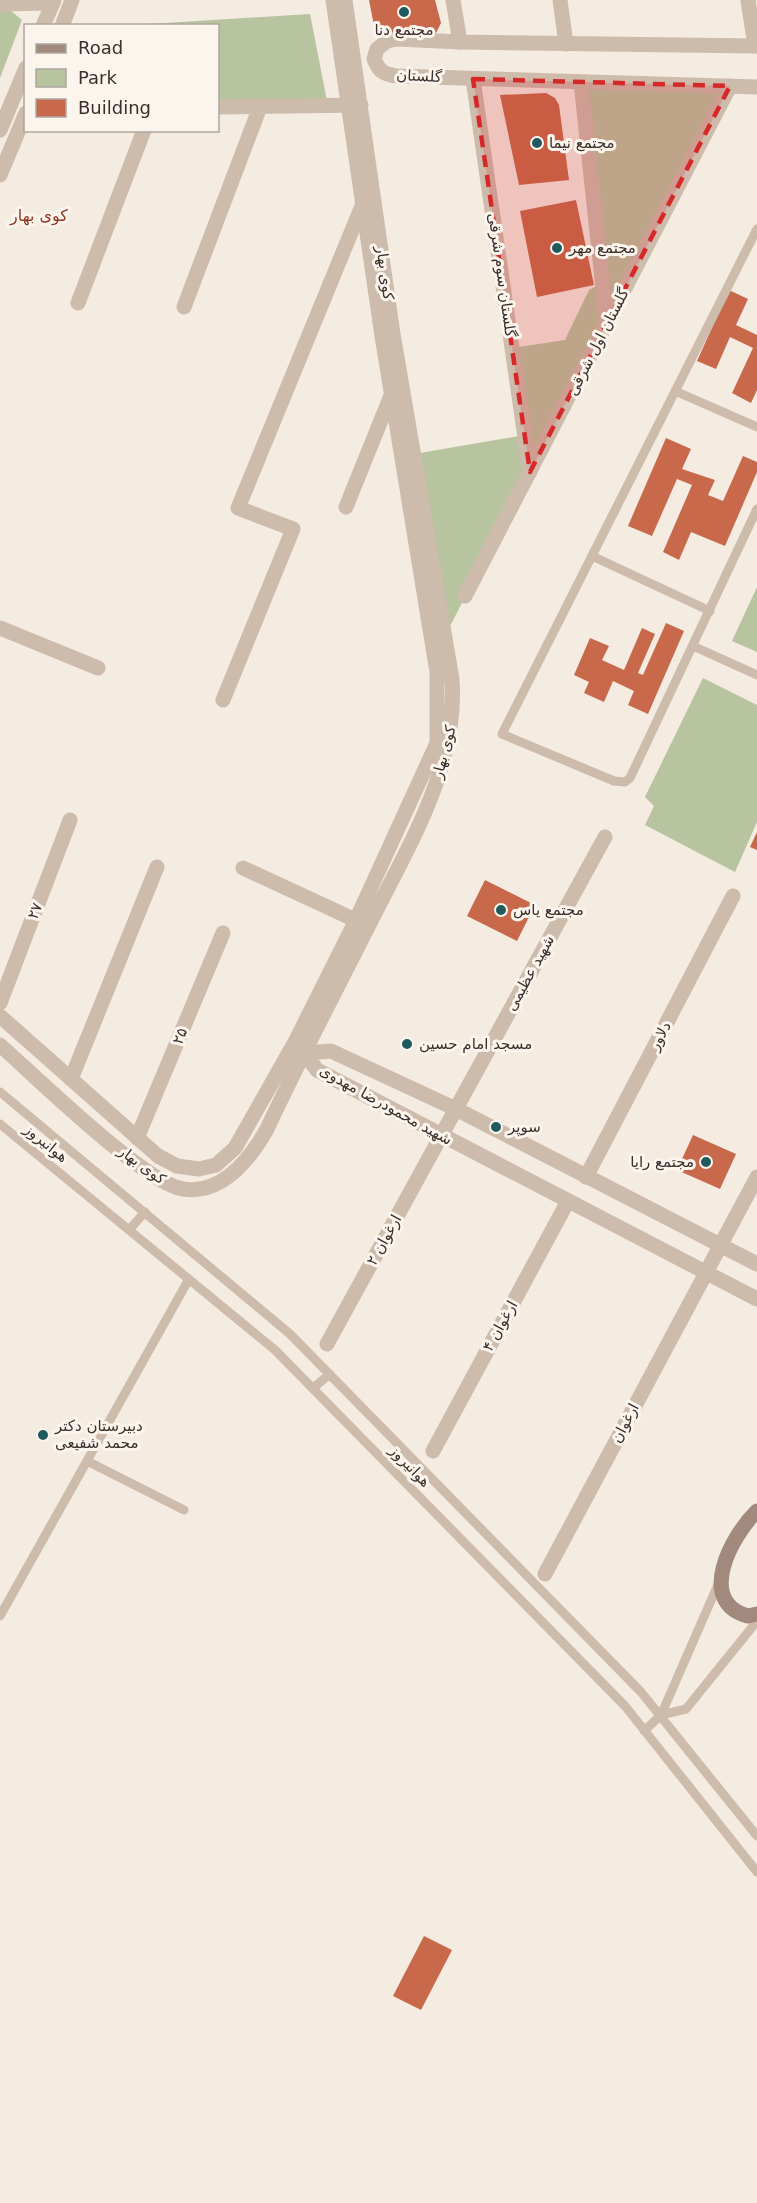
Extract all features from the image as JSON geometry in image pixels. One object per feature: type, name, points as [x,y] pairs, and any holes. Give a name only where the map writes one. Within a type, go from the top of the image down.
[{"type":"main road","points":[[757,1511],[737,1538],[720,1580],[720,1596],[729,1607],[748,1616],[757,1614]]},
{"type":"street","points":[[63,24],[72,0]]},
{"type":"street","name":"کوی بهار","points":[[333,0],[356,105]]},
{"type":"street","name":"کوی بهار","points":[[345,0],[392,393],[437,672],[437,743],[363,923]]},
{"type":"street","points":[[453,0],[460,42]]},
{"type":"street","points":[[560,0],[567,44]]},
{"type":"street","points":[[748,0],[756,46]]},
{"type":"street","points":[[0,4],[53,1],[44,24]]},
{"type":"street","name":"گلستان","points":[[756,46],[397,39],[387,41],[377,49],[374,59],[378,68],[385,74],[473,79],[757,87]]},
{"type":"street","points":[[0,130],[24,73]]},
{"type":"street","name":"گلستان سوم شرقی","points":[[473,79],[530,472]]},
{"type":"street","points":[[581,82],[607,326]]},
{"type":"street","name":"گلستان اول شرقی","points":[[465,596],[730,86]]},
{"type":"street","points":[[219,107],[356,105]]},
{"type":"street","points":[[184,307],[260,107]]},
{"type":"street","points":[[0,175],[24,118]]},
{"type":"street","points":[[78,303],[143,132]]},
{"type":"street","points":[[223,700],[292,529],[238,508],[369,205]]},
{"type":"street","name":"کوی بهار","points":[[0,1045],[123,1153],[168,1185],[184,1189],[217,1184],[240,1168],[267,1129],[300,1047],[363,923],[418,829],[441,770],[452,726],[454,704],[452,679],[369,205]]},
{"type":"street","points":[[346,507],[392,393]]},
{"type":"street","points":[[0,628],[98,668]]},
{"type":"street","name":"۲۷","points":[[0,1003],[70,820]]},
{"type":"street","name":"شهید عظیمی","points":[[441,1135],[605,837]]},
{"type":"street","points":[[71,1080],[157,867]]},
{"type":"street","points":[[243,868],[363,923]]},
{"type":"street","name":"دلاور","points":[[586,1177],[733,896]]},
{"type":"street","name":"۲۵","points":[[137,1138],[223,933]]},
{"type":"street","name":"کوی بهار","points":[[0,1016],[158,1156],[177,1166],[199,1169],[216,1165],[235,1148],[300,1047]]},
{"type":"street","name":"شهید محمودرضا مهدوی","points":[[300,1047],[332,1052],[456,1109],[757,1264]]},
{"type":"street","name":"شهید محمودرضا مهدوی","points":[[300,1047],[317,1070],[757,1299]]},
{"type":"street","name":"ارغوان ۲","points":[[327,1344],[441,1135]]},
{"type":"street","name":"ارغوان","points":[[545,1574],[757,1177]]},
{"type":"street","name":"ارغوان ۴","points":[[433,1451],[568,1201]]},
{"type":"lane","points":[[757,229],[755,240],[675,391],[502,734],[614,781],[625,782],[634,773],[757,509]]},
{"type":"lane","points":[[675,391],[757,427]]},
{"type":"lane","points":[[592,556],[710,611]]},
{"type":"lane","points":[[693,646],[757,675]]},
{"type":"lane","name":"هوانیروز","points":[[0,1092],[290,1334],[661,1715],[757,1836]]},
{"type":"lane","name":"هوانیروز","points":[[1,1127],[275,1350],[625,1706],[757,1872]]},
{"type":"lane","points":[[129,1230],[145,1212]]},
{"type":"lane","points":[[0,1616],[189,1279]]},
{"type":"lane","points":[[313,1388],[330,1374]]},
{"type":"lane","points":[[87,1461],[184,1510]]},
{"type":"lane","points":[[644,1731],[661,1715],[720,1580]]},
{"type":"lane","points":[[661,1715],[686,1708],[757,1621]]},
{"type":"highlighted area","points":[[473,79],[730,86],[530,472]]},
{"type":"green space","points":[[0,2],[22,20],[0,78]]},
{"type":"green space","points":[[310,14],[327,101],[219,101],[219,24],[149,24]]},
{"type":"green space","points":[[581,82],[730,86],[448,630],[420,453],[525,435],[512,348],[565,340],[589,290],[598,285]]},
{"type":"green space","points":[[757,587],[757,652],[732,641]]},
{"type":"green space","points":[[703,678],[757,705],[757,822],[735,872],[645,825],[654,806],[645,797]]},
{"type":"building","name":"مجتمع دنا","points":[[369,0],[435,0],[441,23],[435,35],[376,36]]},
{"type":"building","name":"مجتمع نیما","points":[[546,93],[555,98],[559,105],[569,180],[519,185],[500,95]]},
{"type":"building","name":"مجتمع مهر","points":[[576,200],[594,285],[537,297],[520,211]]},
{"type":"building","points":[[729,290],[748,299],[736,325],[757,335],[757,390],[751,403],[732,393],[753,348],[730,337],[716,369],[697,361]]},
{"type":"building","points":[[666,438],[691,449],[682,469],[715,480],[708,495],[723,501],[743,456],[757,462],[757,472],[725,546],[691,532],[679,560],[663,552],[692,485],[677,479],[652,536],[628,526]]},
{"type":"building","points":[[666,623],[684,631],[648,714],[628,705],[634,691],[613,681],[604,702],[584,693],[589,682],[574,675],[590,638],[609,646],[602,660],[624,670],[642,628],[655,634],[638,673],[643,675]]},
{"type":"building","points":[[757,832],[757,850],[750,847]]},
{"type":"building","name":"مجتمع یاس","points":[[485,880],[535,905],[517,941],[467,916]]},
{"type":"building","name":"مجتمع رایا","points":[[693,1135],[736,1154],[720,1189],[677,1170]]},
{"type":"building","points":[[424,1936],[452,1950],[421,2010],[393,1996]]},
{"type":"place","name":"مجتمع دنا","points":[[404,12]]},
{"type":"place","name":"مجتمع نیما","points":[[537,143]]},
{"type":"place","name":"مجتمع مهر","points":[[557,248]]},
{"type":"place","name":"مجتمع یاس","points":[[501,910]]},
{"type":"place","name":"مسجد امام حسین","points":[[407,1044]]},
{"type":"place","name":"سوپر","points":[[496,1127]]},
{"type":"place","name":"مجتمع رایا","points":[[706,1162]]},
{"type":"place","name":"دبیرستان دکتر محمد شفیعی","points":[[43,1435]]},
{"type":"district","name":"کوی بهار","points":[[39,215]]}]
